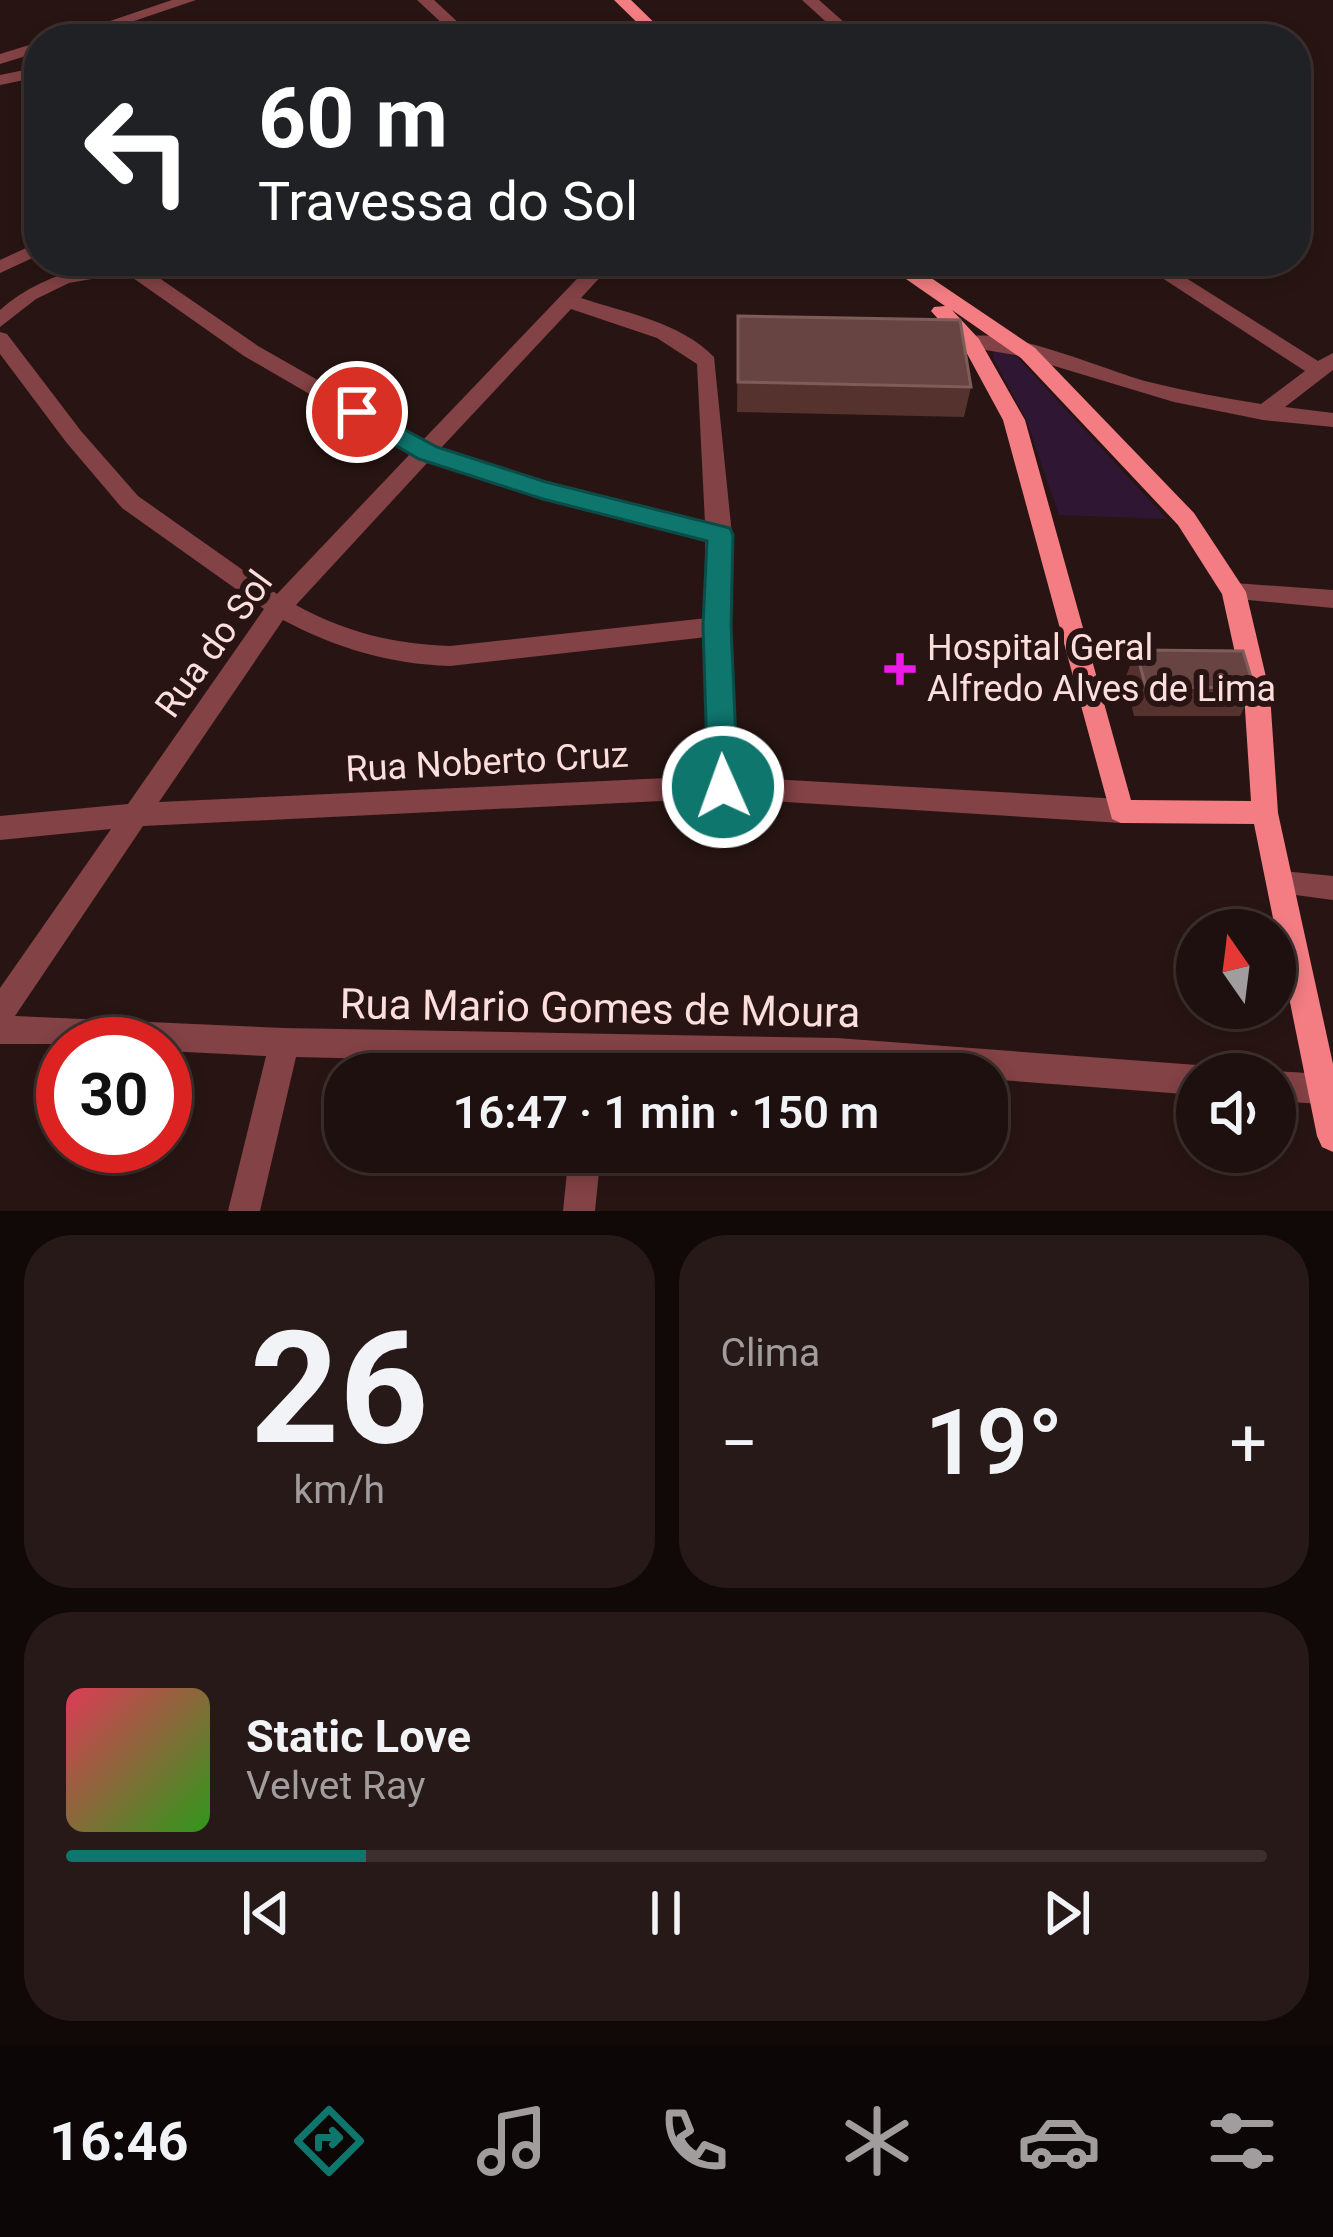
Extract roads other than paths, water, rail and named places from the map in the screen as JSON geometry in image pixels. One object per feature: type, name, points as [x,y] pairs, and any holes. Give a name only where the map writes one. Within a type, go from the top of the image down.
[{"type":"street","points":[[112,24],[188,0]]},
{"type":"street","points":[[425,0],[451,24]]},
{"type":"street","points":[[622,0],[647,24]]},
{"type":"street","points":[[810,0],[838,24]]},
{"type":"street","points":[[0,321],[22,301],[77,276]]},
{"type":"street","points":[[143,276],[251,351],[428,453],[543,490],[720,535]]},
{"type":"street","name":"Rua do Sol","points":[[0,1013],[277,610],[592,276]]},
{"type":"street","points":[[909,276],[969,340],[1014,420],[1121,811],[1265,813]]},
{"type":"street","points":[[916,276],[1028,353],[1186,519],[1234,592],[1257,694],[1265,813],[1333,1136]]},
{"type":"street","points":[[1172,276],[1326,365],[1263,413]]},
{"type":"street","points":[[569,301],[665,335],[705,358],[720,535],[717,626],[723,787]]},
{"type":"street","points":[[0,339],[121,493],[169,534],[277,610],[354,644],[407,658],[717,626]]},
{"type":"street","points":[[969,340],[996,342],[1128,383],[1263,413],[1333,420]]},
{"type":"street","points":[[1234,592],[1333,599]]},
{"type":"street","name":"Rua Noberto Cruz","points":[[0,828],[138,815],[723,787],[1121,811]]},
{"type":"street","points":[[1283,883],[1333,888]]},
{"type":"street","name":"Rua Mario Gomes de Moura","points":[[0,1030],[456,1053]]},
{"type":"street","points":[[244,1211],[284,1042]]},
{"type":"street","name":"Rua Mario Gomes de Moura","points":[[1008,1066],[1176,1078]]},
{"type":"street","points":[[1296,1087],[1322,1089]]},
{"type":"street","points":[[579,1211],[583,1173]]},
{"type":"place","name":"Hospital Geral Alfredo Alves de Lima","points":[[900,669]]}]
